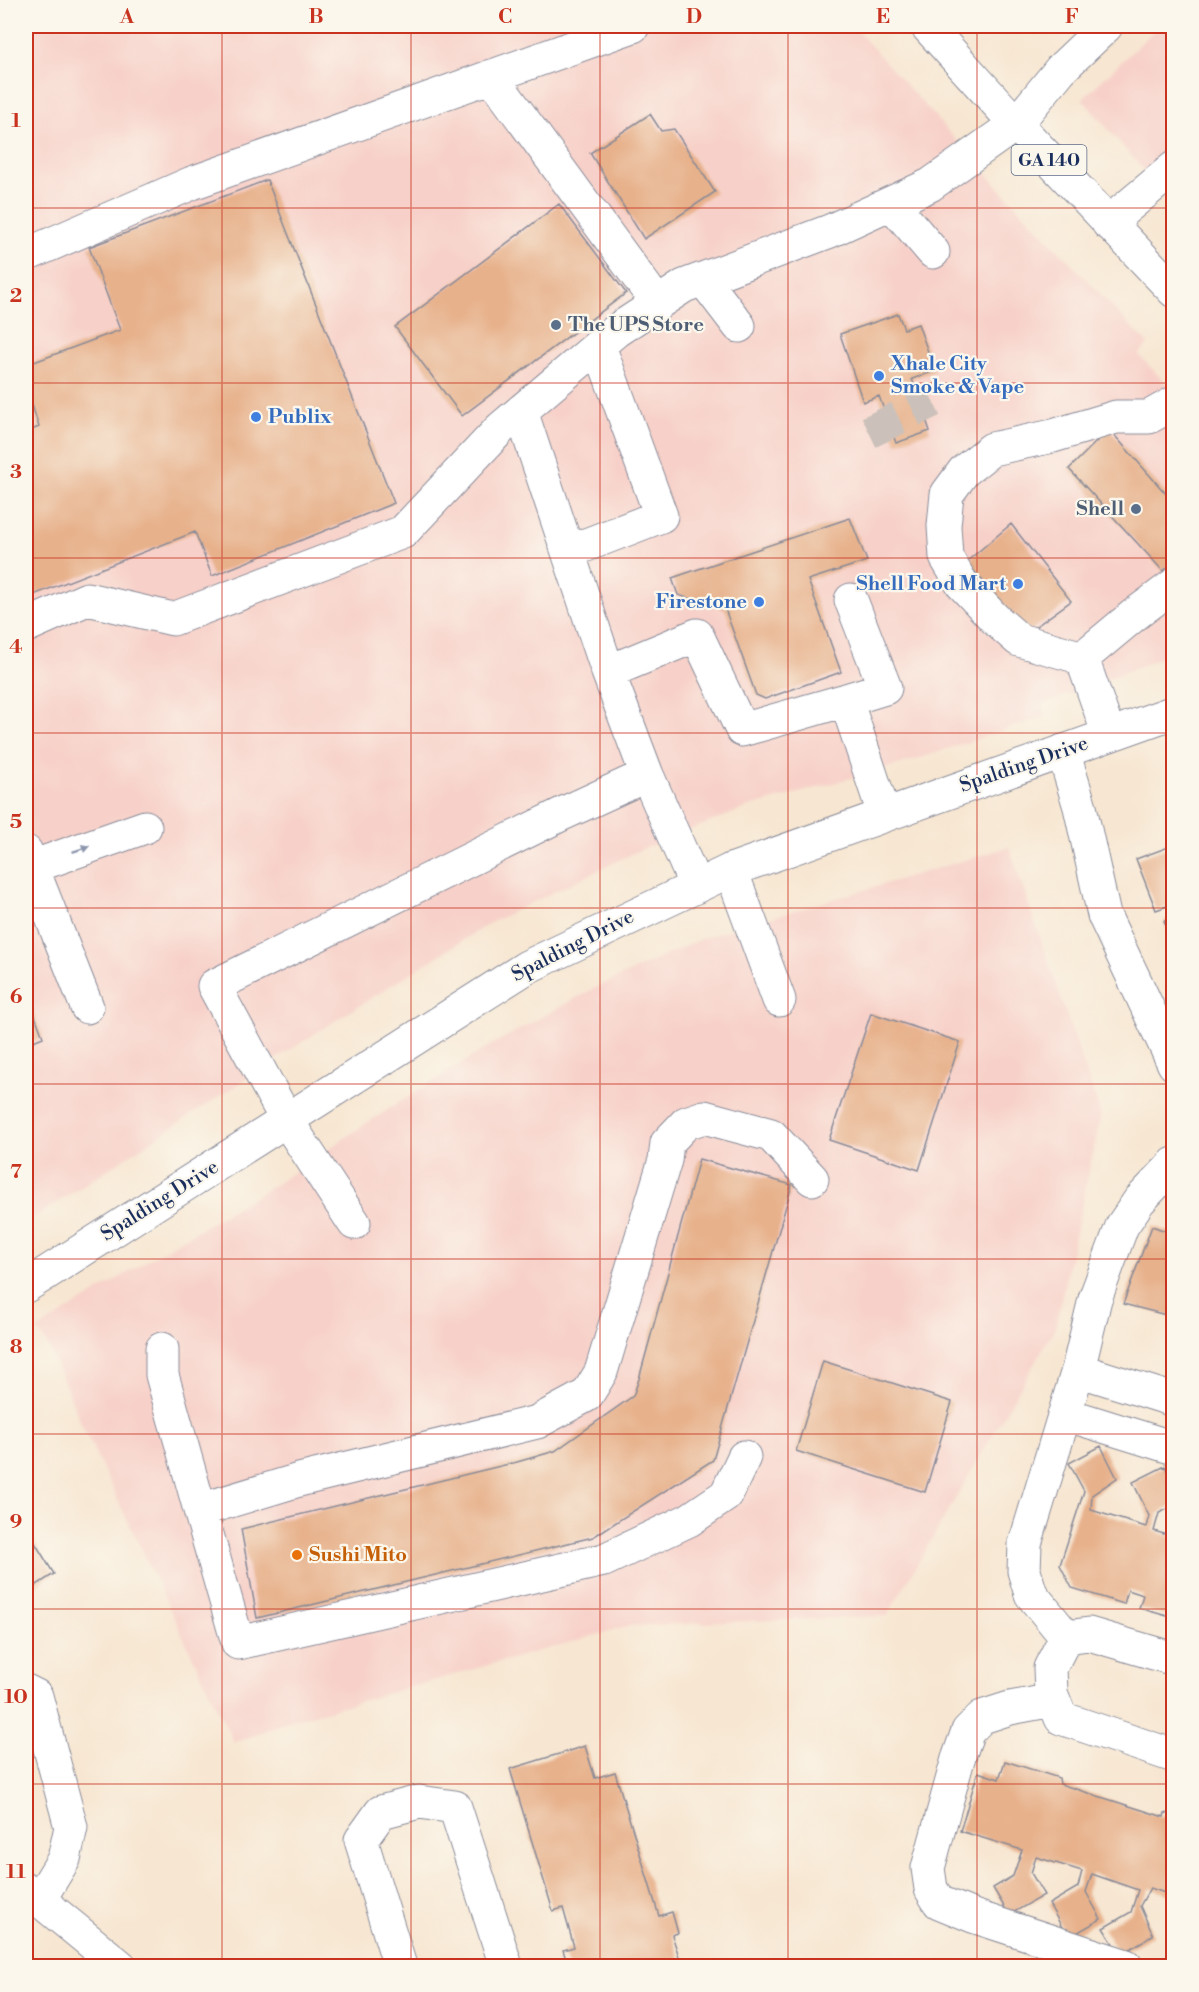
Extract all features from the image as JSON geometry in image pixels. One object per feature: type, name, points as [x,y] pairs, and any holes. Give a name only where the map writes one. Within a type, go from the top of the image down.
[{"type":"street","points":[[26,255],[192,183],[633,26]]},
{"type":"street","name":"GA 140","points":[[927,26],[1173,291]]},
{"type":"street","points":[[26,626],[87,599],[173,619],[403,532],[501,428],[617,330],[684,286],[830,231],[930,185],[1016,124],[1061,69],[1106,26]]},
{"type":"street","points":[[491,76],[658,304]]},
{"type":"street","points":[[1108,223],[1173,168]]},
{"type":"street","points":[[891,203],[933,252]]},
{"type":"street","points":[[703,279],[739,326]]},
{"type":"street","points":[[568,552],[661,516],[599,346]]},
{"type":"street","points":[[1109,735],[1084,664],[1076,656],[1019,640],[994,619],[962,584],[946,557],[944,526],[947,494],[964,471],[992,448],[1053,436],[1116,417],[1149,417],[1173,402]]},
{"type":"street","points":[[521,411],[608,672],[647,775],[696,886]]},
{"type":"street","points":[[1080,660],[1173,585]]},
{"type":"street","points":[[608,672],[697,634],[742,730],[885,688],[851,600]]},
{"type":"street","points":[[846,699],[884,814]]},
{"type":"street","name":"Spalding Drive","points":[[26,1286],[527,967],[731,870],[1173,712]]},
{"type":"street","points":[[1063,751],[1080,807],[1104,915],[1173,1064]]},
{"type":"street","points":[[354,1223],[287,1121],[214,986],[562,814],[647,775]]},
{"type":"street","points":[[87,1006],[28,862],[145,827]]},
{"type":"street","points":[[731,870],[779,1000]]},
{"type":"street","points":[[200,1510],[299,1480],[537,1422],[587,1395],[601,1372],[665,1160],[667,1143],[686,1123],[704,1117],[771,1136],[812,1179]]},
{"type":"street","points":[[1066,1637],[1031,1594],[1024,1571],[1025,1544],[1078,1370],[1095,1299],[1122,1226],[1139,1201],[1173,1164]]},
{"type":"street","points":[[162,1349],[162,1375],[238,1643],[604,1560],[689,1520],[726,1495],[744,1457]]},
{"type":"street","points":[[1078,1370],[1173,1400]]},
{"type":"street","points":[[1065,1414],[1173,1448]]},
{"type":"street","points":[[1066,1637],[1089,1634],[1173,1659]]},
{"type":"street","points":[[1066,1637],[1050,1668],[1051,1694],[1061,1718],[1173,1756]]},
{"type":"street","points":[[26,1691],[36,1696],[71,1827],[64,1859],[32,1894],[120,1966]]},
{"type":"street","points":[[1053,1700],[1010,1708],[982,1717],[968,1731],[928,1868],[931,1889],[939,1902],[973,1917],[1126,1966]]},
{"type":"street","points":[[400,1966],[361,1840],[381,1812],[419,1802],[455,1807],[506,1966]]},
{"type":"shaded area","points":[[26,26],[519,26],[523,28],[532,26],[853,26],[1005,194],[1148,344],[1139,355],[1173,391],[1173,653],[1042,705],[1045,716],[918,759],[746,808],[642,849],[490,923],[313,1035],[26,1223]]},
{"type":"shaded area","points":[[1159,26],[1173,26],[1173,204],[1082,99]]},
{"type":"shaded area","points":[[1009,847],[1101,1115],[1055,1328],[887,1616],[628,1626],[286,1722],[234,1743],[81,1423],[49,1347],[37,1330],[148,1260],[279,1182],[370,1121],[488,1047],[589,991],[703,938]]},
{"type":"building","points":[[650,114],[661,131],[674,129],[715,192],[644,239],[590,153]]},
{"type":"building","name":"Publix","points":[[267,180],[394,503],[212,576],[195,532],[26,598],[26,432],[39,427],[26,386],[26,365],[120,330],[89,247]]},
{"type":"building","points":[[559,204],[626,293],[462,416],[395,327]]},
{"type":"building","points":[[898,314],[904,329],[918,324],[935,371],[912,379],[930,431],[896,443],[879,396],[863,402],[840,334]]},
{"type":"building","points":[[1109,429],[1174,503],[1174,562],[1163,571],[1069,469]]},
{"type":"building","name":"Firestone","points":[[850,518],[867,561],[808,580],[841,672],[765,699],[756,695],[725,609],[678,595],[672,578]]},
{"type":"building","points":[[1011,524],[1071,601],[1028,632],[966,562]]},
{"type":"building","points":[[1174,845],[1173,914],[1170,905],[1156,910],[1136,859]]},
{"type":"building","points":[[1174,918],[1174,947],[1173,947],[1164,921]]},
{"type":"building","points":[[26,992],[43,1037],[26,1044]]},
{"type":"building","points":[[871,1013],[960,1042],[919,1170],[829,1140]]},
{"type":"building","points":[[699,1159],[792,1185],[713,1460],[593,1537],[257,1618],[241,1529],[555,1451],[633,1396]]},
{"type":"building","points":[[1152,1226],[1174,1234],[1174,1317],[1123,1304]]},
{"type":"building","points":[[823,1361],[952,1402],[925,1492],[796,1451]]},
{"type":"building","points":[[1101,1446],[1117,1478],[1092,1495],[1091,1510],[1146,1527],[1149,1516],[1133,1482],[1165,1466],[1174,1483],[1174,1506],[1159,1513],[1154,1531],[1174,1537],[1174,1618],[1139,1608],[1143,1595],[1128,1590],[1124,1604],[1072,1588],[1060,1565],[1084,1491],[1069,1463]]},
{"type":"building","points":[[26,1528],[54,1574],[26,1592]]},
{"type":"building","points":[[585,1746],[595,1778],[615,1772],[659,1916],[672,1912],[678,1933],[672,1935],[682,1966],[568,1966],[563,1950],[574,1947],[563,1908],[553,1911],[510,1769]]},
{"type":"building","points":[[1005,1761],[1059,1778],[1060,1784],[1164,1817],[1165,1813],[1174,1815],[1174,1896],[1150,1888],[1140,1906],[1153,1935],[1120,1955],[1103,1928],[1131,1912],[1138,1890],[1092,1874],[1086,1892],[1101,1919],[1068,1938],[1049,1904],[1078,1887],[1082,1871],[1036,1857],[1031,1873],[1044,1895],[1009,1915],[993,1888],[1013,1876],[1022,1850],[960,1831],[978,1772],[999,1779]]},
{"type":"tunnel","points":[[869,432],[933,401]]},
{"type":"place","name":"The UPS Store","points":[[556,325]]},
{"type":"place","name":"Xhale City Smoke & Vape","points":[[879,376]]},
{"type":"place","name":"Publix","points":[[256,417]]},
{"type":"place","name":"Shell","points":[[1136,509]]},
{"type":"place","name":"Shell Food Mart","points":[[1018,584]]},
{"type":"place","name":"Firestone","points":[[759,602]]},
{"type":"place","name":"Sushi Mito","points":[[297,1555]]}]
